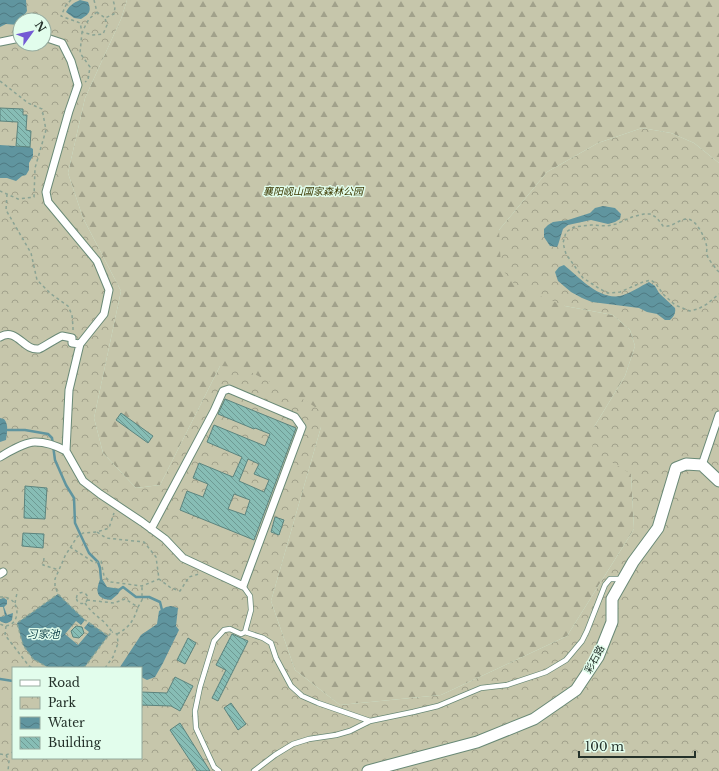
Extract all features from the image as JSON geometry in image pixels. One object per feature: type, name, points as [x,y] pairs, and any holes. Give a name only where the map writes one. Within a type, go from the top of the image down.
[{"type":"street","points":[[0,42],[12,40]]},
{"type":"street","points":[[52,40],[62,43],[71,61],[78,84],[46,192],[48,202],[96,261],[108,290],[104,314],[80,344],[69,390],[66,451],[82,481],[151,528],[165,539],[183,558],[243,586],[302,427],[294,416],[229,389],[223,391],[214,411],[151,528]]},
{"type":"street","points":[[0,337],[4,334],[15,336],[29,348],[40,349],[62,336],[72,338],[72,343],[80,344]]},
{"type":"street","points":[[719,416],[702,466],[719,481]]},
{"type":"street","points":[[0,457],[20,446],[34,442],[57,446],[66,451]]},
{"type":"street","name":"彩石路","points":[[368,771],[477,742],[534,719],[576,690],[598,657],[612,622],[612,599],[633,562],[658,528],[676,468],[686,464],[702,466]]},
{"type":"lane","points":[[254,771],[275,755],[293,744],[309,739],[336,735],[350,731],[370,721],[438,706],[481,688],[508,684],[546,672],[566,660],[582,641],[604,585],[610,579],[624,579]]},
{"type":"lane","points":[[243,586],[250,596],[251,610],[245,632]]},
{"type":"lane","points":[[219,771],[214,767],[196,728],[195,711],[200,687],[214,641],[224,630],[230,629],[241,634],[245,632],[263,638],[271,643],[276,658],[291,686],[302,696],[370,721]]},
{"type":"path","points":[[71,0],[66,5],[61,16],[80,23],[82,32],[80,53],[90,67],[88,80],[78,84]]},
{"type":"path","points":[[82,32],[93,35],[103,34],[107,25],[105,18],[97,12],[94,0]]},
{"type":"path","points":[[105,18],[114,14],[115,7],[113,0]]},
{"type":"path","points":[[82,32],[89,19],[97,12]]},
{"type":"path","points":[[0,81],[28,103],[42,110],[46,130],[35,168],[34,197],[18,199],[0,191]]},
{"type":"path","points":[[7,194],[6,210],[31,253],[38,280],[51,294],[68,306],[72,315],[72,338]]},
{"type":"path","points":[[719,272],[706,254],[707,248],[704,235],[694,222],[689,219],[667,227],[664,226],[658,218],[651,214],[644,214],[607,226],[591,225],[574,227],[566,232],[562,243],[566,254],[584,278],[608,293],[620,292],[651,280],[675,305],[690,311],[707,304],[719,294]]},
{"type":"path","points":[[108,636],[85,620],[58,594],[55,586],[59,570],[65,556],[77,537],[83,533],[97,532],[109,528],[116,504]]},
{"type":"path","points":[[97,532],[106,538],[144,542],[156,557],[159,579],[172,588],[180,591],[189,577],[200,573],[205,568]]},
{"type":"path","points":[[70,547],[94,563],[101,561],[104,576],[111,582],[142,586],[159,579]]},
{"type":"path","points":[[44,558],[43,565],[59,570]]},
{"type":"path","points":[[85,603],[88,608],[104,622],[112,632],[117,634],[128,627],[133,620],[142,600],[142,586]]},
{"type":"path","points":[[0,624],[6,626],[14,622],[17,610],[15,603],[17,593]]},
{"type":"path","points":[[84,593],[87,596],[85,603],[82,604],[78,602],[76,599],[77,595],[84,593]]},
{"type":"path","points":[[47,667],[33,659],[23,645],[17,623],[58,594]]},
{"type":"path","points":[[0,596],[10,598],[15,603]]},
{"type":"path","points":[[87,600],[114,603],[125,599],[138,607]]},
{"type":"path","points":[[6,626],[6,635],[31,667]]},
{"type":"path","points":[[85,667],[112,632]]},
{"type":"path","points":[[106,667],[113,657],[118,643],[117,634]]},
{"type":"path","points":[[1,754],[6,755],[12,752]]},
{"type":"path","points":[[6,755],[9,760],[8,771]]},
{"type":"green space","name":"习家池","points":[[0,0],[127,0],[121,19],[85,98],[68,173],[83,218],[121,291],[94,418],[103,453],[136,488],[160,485],[220,366],[241,367],[306,401],[321,411],[321,427],[271,601],[295,670],[340,705],[441,695],[567,636],[634,529],[631,474],[592,450],[594,427],[625,376],[635,346],[630,330],[613,315],[565,306],[517,287],[501,268],[499,230],[547,172],[598,143],[642,128],[671,133],[694,143],[719,163],[719,771],[0,771]]},
{"type":"green space","name":"襄阳岘山国家森林公园","points":[[127,0],[719,0],[719,163],[694,143],[671,133],[642,128],[598,143],[547,172],[499,230],[565,306],[613,315],[630,330],[635,346],[625,376],[594,427],[631,473],[634,529],[567,636],[441,695],[340,705],[295,670],[271,601],[321,427],[220,366],[160,485],[136,488],[103,453],[94,418],[121,291],[83,218],[68,173],[85,98],[121,19]]},
{"type":"water","points":[[0,0],[26,0],[26,12],[12,12],[12,24],[6,24],[0,27]]},
{"type":"water","points":[[80,0],[88,2],[90,8],[88,14],[81,19],[74,18],[66,12],[75,2]]},
{"type":"water","points":[[0,145],[30,147],[33,149],[33,156],[29,163],[29,170],[26,175],[22,176],[16,181],[7,178],[0,178]]},
{"type":"water","points":[[603,206],[615,208],[621,214],[620,219],[608,224],[591,220],[568,225],[563,229],[557,247],[550,246],[544,237],[544,229],[553,222],[568,220],[590,213],[595,208]]},
{"type":"water","points":[[564,265],[583,281],[604,295],[624,295],[649,282],[655,286],[659,293],[675,308],[673,317],[670,320],[665,320],[657,314],[647,312],[639,308],[592,302],[582,298],[571,292],[558,281],[555,272],[559,267]]},
{"type":"water","points":[[0,418],[6,421],[7,429],[6,440],[0,442]]},
{"type":"water","points":[[101,577],[107,587],[121,589],[111,600],[102,598],[98,593],[97,589]]},
{"type":"water","name":"习家池","points":[[58,594],[85,620],[81,625],[76,621],[65,634],[78,645],[89,632],[84,628],[89,622],[108,636],[85,667],[47,667],[33,659],[23,645],[17,623]]},
{"type":"water","points":[[4,598],[7,600],[7,604],[4,607],[7,615],[13,613],[12,620],[6,623],[0,621],[0,617],[5,616],[3,607],[0,607],[0,599]]},
{"type":"water","points":[[171,606],[178,608],[176,626],[179,630],[155,677],[147,680],[142,678],[142,667],[120,667],[141,635],[157,624],[159,611]]},
{"type":"building","points":[[0,108],[23,109],[23,115],[27,115],[26,130],[31,131],[30,147],[16,146],[18,122],[0,121]]},
{"type":"building","points":[[225,399],[296,428],[254,540],[180,510],[187,491],[203,497],[208,484],[193,478],[199,463],[233,477],[242,457],[207,442],[214,425],[265,446],[270,434],[218,414]],"holes":[[[248,459],[259,464],[254,474],[269,480],[264,492],[239,481]],[[234,494],[250,500],[245,515],[228,509]]]},
{"type":"building","points":[[121,413],[153,436],[148,443],[116,420]]},
{"type":"building","points":[[25,486],[47,488],[45,519],[24,518]]},
{"type":"building","points":[[275,517],[284,520],[279,535],[271,532]]},
{"type":"building","points":[[23,533],[44,534],[43,548],[22,546]]},
{"type":"building","points":[[76,626],[82,627],[84,633],[79,638],[73,637],[71,631]]},
{"type":"building","points":[[232,634],[248,641],[218,701],[212,698],[226,670],[216,665]]},
{"type":"building","points":[[188,638],[196,643],[185,664],[177,660]]},
{"type":"building","points":[[175,677],[193,686],[180,711],[171,706],[142,705],[142,692],[167,693]]},
{"type":"building","points":[[231,703],[246,724],[238,730],[224,708]]},
{"type":"building","points":[[180,723],[210,771],[197,771],[170,730]]},
{"type":"waterway","points":[[8,430],[25,430],[48,434],[52,438],[55,460],[66,485],[74,498],[75,523],[89,553],[98,562],[101,579]]},
{"type":"waterway","points":[[119,590],[123,587],[136,597],[149,597],[160,602],[162,610]]},
{"type":"waterway","points":[[0,679],[12,681]]}]
